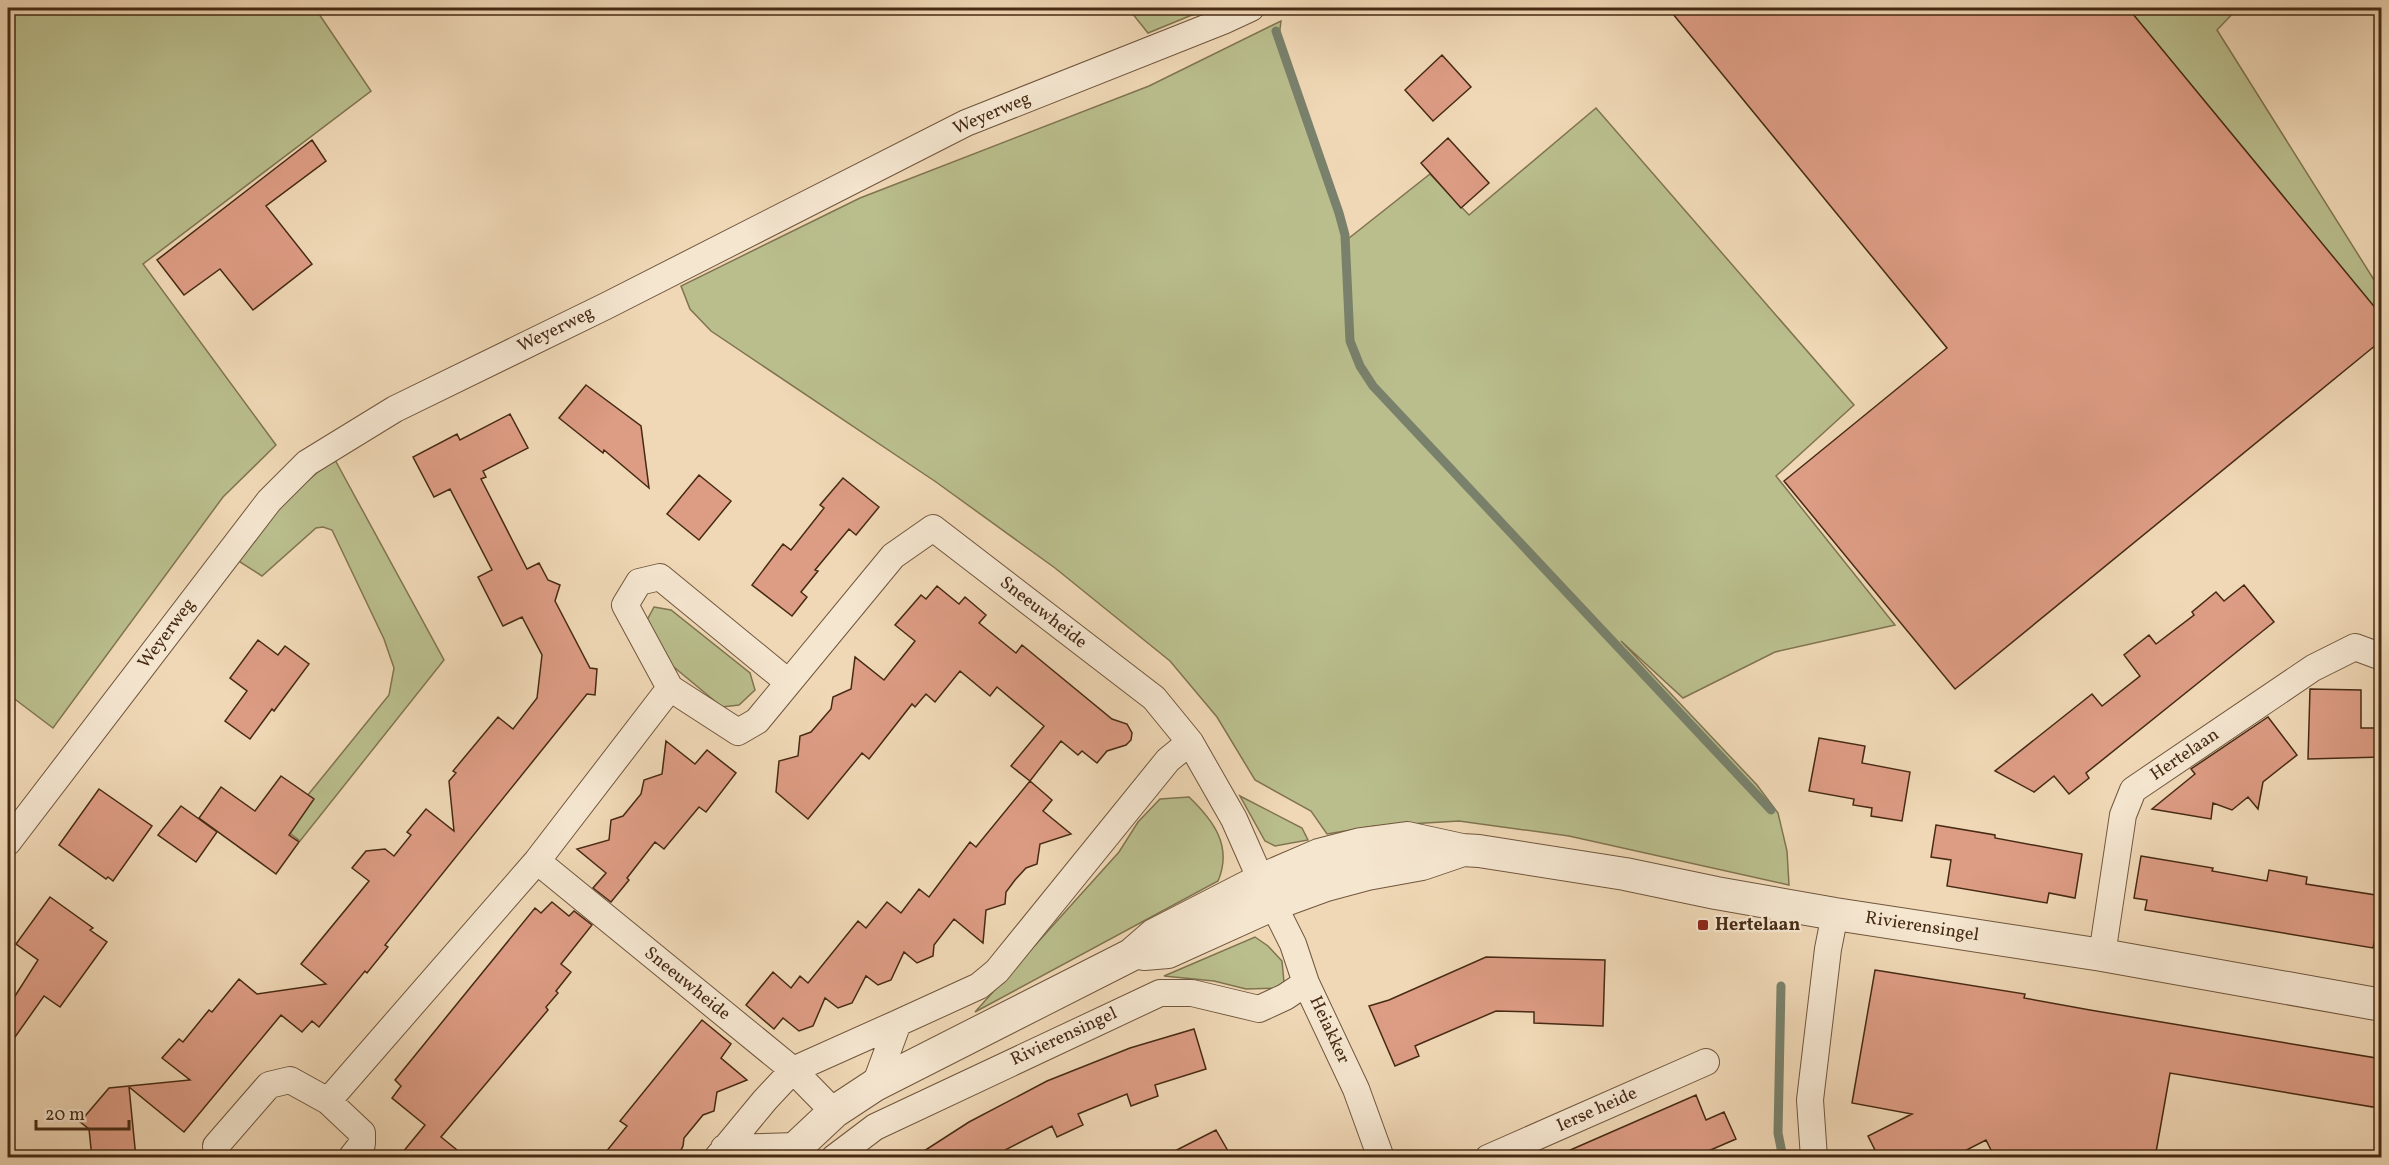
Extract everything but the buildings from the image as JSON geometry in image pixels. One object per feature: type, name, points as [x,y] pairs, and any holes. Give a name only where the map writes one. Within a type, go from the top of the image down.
[{"type":"street","name":"Weyerweg","points":[[8,842],[269,501],[307,464],[395,409],[606,306],[966,123],[1251,8]]},
{"type":"street","name":"Sneeuwheide","points":[[788,682],[660,577],[639,582],[625,604],[670,688],[738,732],[757,721],[893,556],[933,528],[1154,698],[1190,742],[1234,819],[1268,892]]},
{"type":"street","name":"Hertelaan","points":[[2102,955],[2123,815],[2133,790],[2313,668],[2355,647],[2382,657]]},
{"type":"street","points":[[328,1101],[537,861],[670,688]]},
{"type":"street","name":"Rivierensingel","points":[[721,1153],[793,1070],[980,986],[997,970],[1168,759],[1190,742]]},
{"type":"street","name":"Rivierensingel","points":[[721,1153],[791,1152],[834,1112],[875,1085],[1131,956],[1168,952],[1268,892],[1319,855],[1361,844],[1407,838],[1462,850],[1624,874],[1835,914],[2102,955],[2382,1005]]},
{"type":"street","name":"Sneeuwheide","points":[[537,861],[793,1070],[834,1112]]},
{"type":"street","name":"Heiakker","points":[[1268,892],[1293,944],[1306,983],[1356,1089],[1381,1158]]},
{"type":"street","points":[[1814,1158],[1810,1100],[1828,949],[1835,914]]},
{"type":"street","name":"Rivierensingel","points":[[834,1158],[875,1127],[1160,993],[1192,993],[1259,1009],[1285,997],[1306,983]]},
{"type":"street","points":[[875,1085],[898,1023]]},
{"type":"street","name":"Ierse heide","points":[[1488,1158],[1706,1062]]},
{"type":"street","points":[[218,1158],[216,1146],[269,1085],[290,1080],[328,1101],[362,1132],[362,1143],[351,1158]]},
{"type":"green space","points":[[8,8],[315,8],[371,91],[143,264],[276,445],[223,497],[53,728],[8,694]]},
{"type":"green space","points":[[1128,8],[1209,8],[1148,33]]},
{"type":"green space","points":[[2124,8],[2238,8],[2217,30],[2381,291],[2381,329]]},
{"type":"green space","points":[[1281,21],[1279,37],[1282,49],[1324,173],[1344,242],[1430,174],[1469,215],[1596,108],[1854,405],[1776,476],[1895,625],[1775,652],[1683,698],[1621,641],[1757,785],[1778,813],[1787,851],[1789,885],[1569,836],[1459,821],[1375,826],[1327,834],[1311,811],[1255,780],[1217,717],[1170,661],[1055,568],[936,482],[711,331],[690,309],[681,286],[860,198],[1149,86]]},
{"type":"green space","points":[[334,458],[444,660],[300,841],[282,827],[389,695],[394,668],[384,639],[332,530],[323,527],[316,528],[262,576],[237,560],[282,503]]},
{"type":"green space","points":[[654,607],[671,610],[750,673],[755,690],[739,705],[722,707],[669,663],[646,622]]},
{"type":"green space","points":[[1240,796],[1302,828],[1308,840],[1275,846],[1265,841]]},
{"type":"green space","points":[[1189,797],[1213,824],[1222,845],[1222,868],[1218,881],[975,1012],[1119,852],[1138,822],[1160,799]]},
{"type":"green space","points":[[1255,937],[1268,946],[1282,961],[1284,982],[1278,988],[1246,989],[1214,981],[1164,976]]},
{"type":"waterway","points":[[1276,31],[1345,235],[1350,341],[1360,366],[1373,386],[1771,810]]},
{"type":"waterway","points":[[1781,986],[1778,1133],[1783,1158]]},
{"type":"place","name":"Hertelaan","points":[[1703,925]]}]
